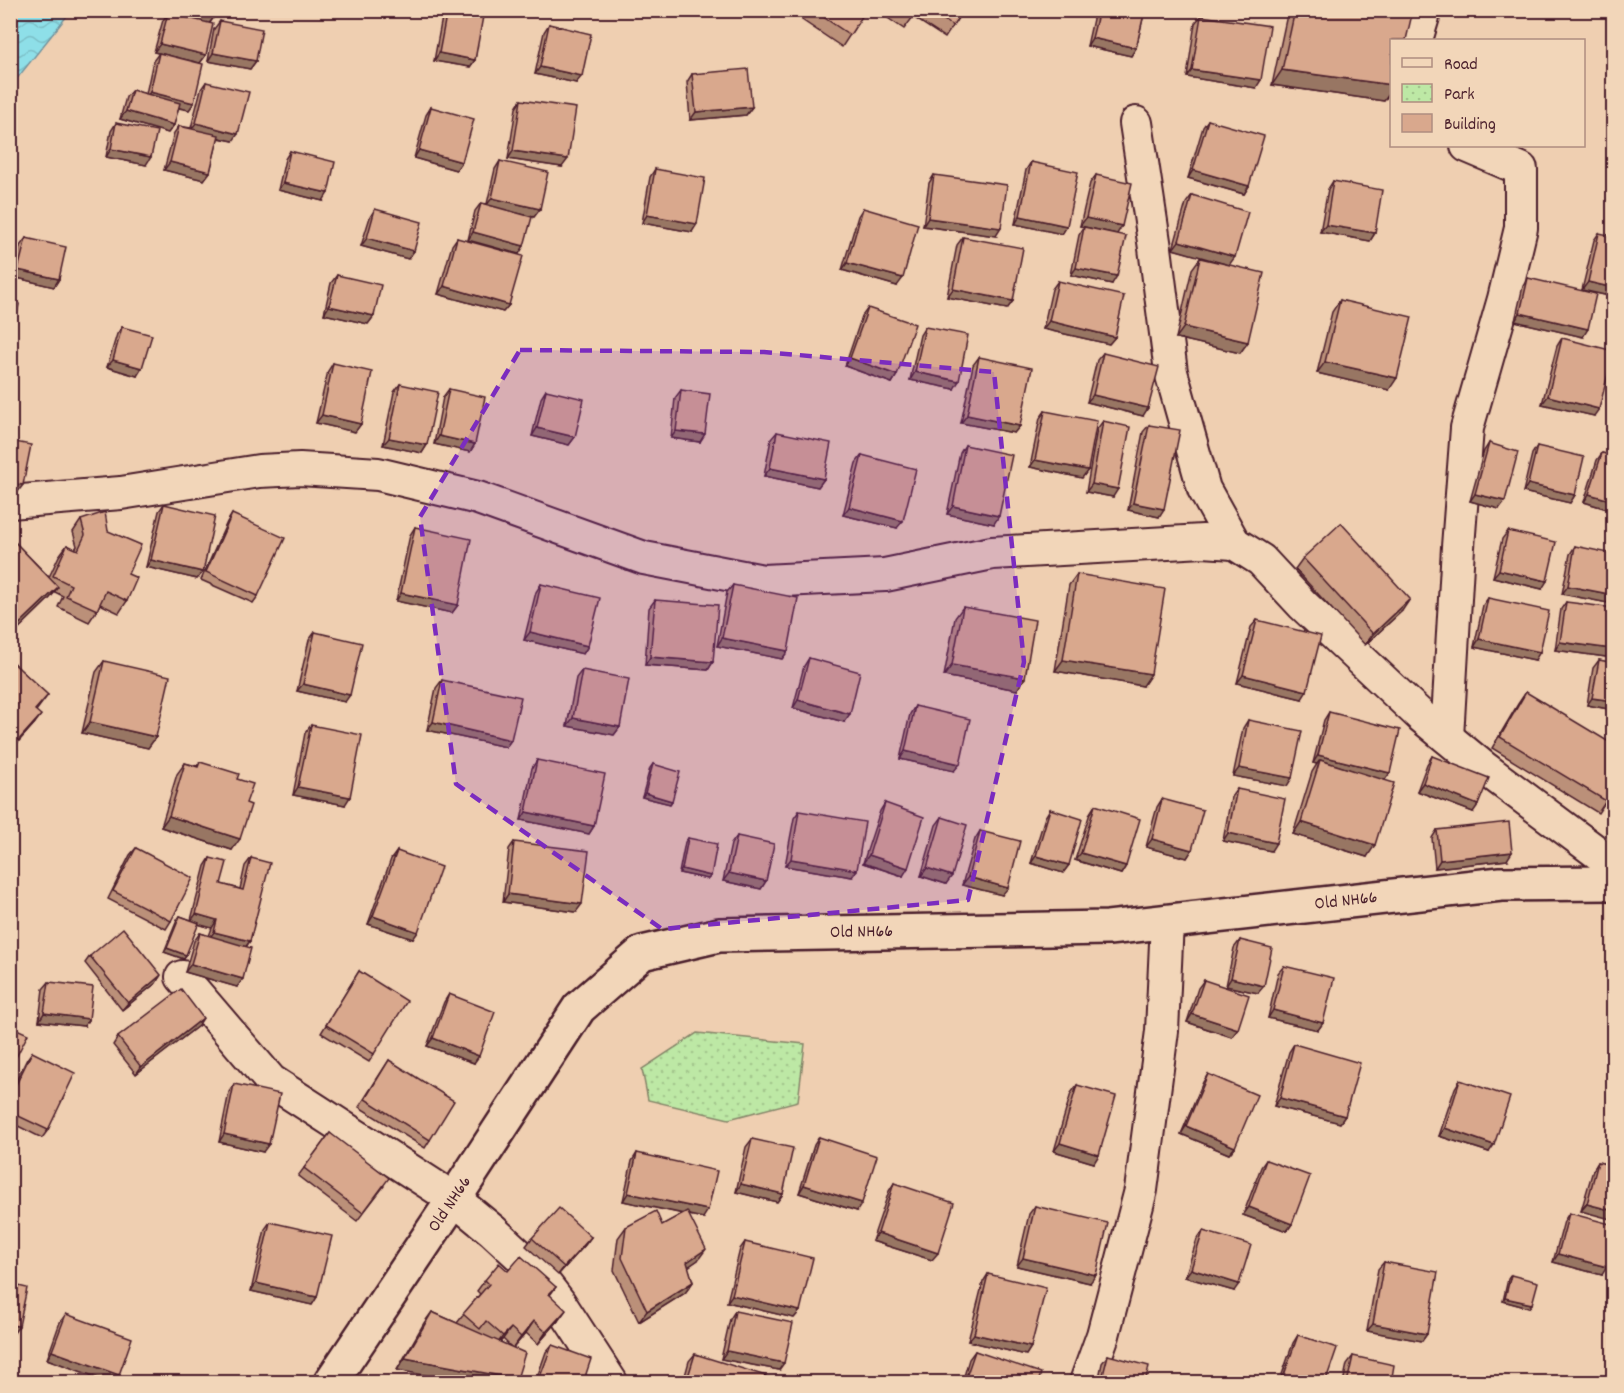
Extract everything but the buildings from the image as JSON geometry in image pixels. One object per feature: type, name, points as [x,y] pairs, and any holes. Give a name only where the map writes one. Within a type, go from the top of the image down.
[{"type":"main road","name":"Old NH66","points":[[331,1383],[579,1008],[642,953],[719,935],[1108,928],[1501,884],[1614,883]]},
{"type":"street","points":[[1416,39],[1425,10]]},
{"type":"street","points":[[1136,123],[1171,372],[1204,489],[1234,543]]},
{"type":"street","points":[[1447,737],[1467,428],[1504,299],[1521,228],[1521,169],[1469,147]]},
{"type":"street","points":[[10,502],[121,493],[259,471],[300,469],[378,474],[478,498],[644,558],[763,581],[885,575],[992,553],[1203,541],[1234,543],[1262,560],[1303,605],[1447,737],[1483,767],[1614,865]]},
{"type":"street","points":[[1086,1383],[1103,1335],[1141,1190],[1162,1031],[1167,921]]},
{"type":"street","points":[[182,977],[271,1081],[454,1199],[532,1267],[559,1302],[611,1383]]},
{"type":"highlighted area","points":[[520,350],[764,352],[994,372],[1024,662],[968,900],[662,929],[456,784],[420,517]]},
{"type":"green space","points":[[697,1033],[805,1044],[798,1101],[729,1119],[648,1100],[642,1069]]},
{"type":"water","points":[[10,11],[71,11],[11,86]]}]
